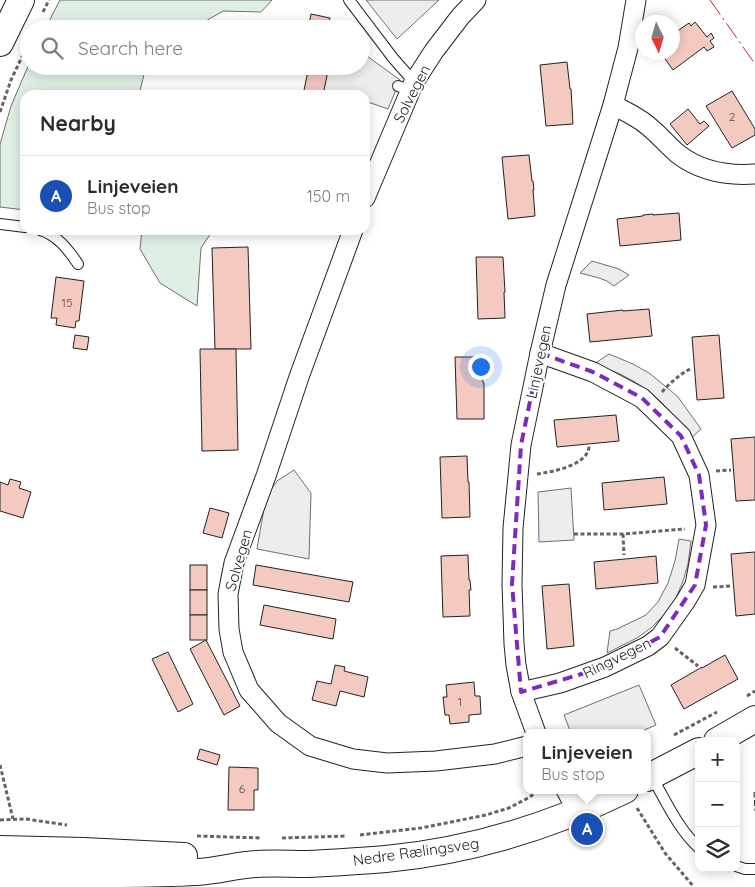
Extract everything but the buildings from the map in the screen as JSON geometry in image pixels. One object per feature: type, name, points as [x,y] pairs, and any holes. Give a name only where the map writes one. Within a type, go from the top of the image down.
[{"type":"main road","points":[[0,43],[21,0]]},
{"type":"main road","points":[[722,737],[750,712]]},
{"type":"main road","points":[[651,776],[695,753]]},
{"type":"main road","name":"Nedre Rælingsveg","points":[[0,849],[198,857],[256,864],[309,864],[387,859],[428,854],[490,841],[529,830],[572,801],[630,798]]},
{"type":"main road","name":"Nedre Rælingsveg","points":[[0,875],[199,872],[256,864]]},
{"type":"street","name":"Solvegen","points":[[370,185],[407,86],[460,17],[476,0]]},
{"type":"street","name":"Linjevegen","points":[[535,729],[521,692],[514,644],[513,528],[521,445],[556,285],[613,105],[628,48],[636,0]]},
{"type":"street","points":[[613,105],[653,129],[678,154],[691,163],[724,173],[755,174]]},
{"type":"street","name":"Solvegen","points":[[351,235],[234,563],[228,594],[229,629],[233,652],[249,690],[278,724],[310,746],[353,759],[387,763],[495,754],[523,747]]},
{"type":"street","name":"Ringvegen","points":[[521,692],[560,683],[606,667],[648,646],[660,637],[685,602],[694,585],[706,527],[698,473],[680,436],[642,398],[593,372],[540,353]]},
{"type":"lane","points":[[349,0],[364,20]]},
{"type":"lane","points":[[370,28],[393,58],[407,86]]},
{"type":"lane","points":[[0,224],[20,226]]},
{"type":"lane","points":[[51,235],[68,249],[78,264]]},
{"type":"lane","points":[[651,779],[690,841],[695,845]]},
{"type":"lane","points":[[740,867],[755,869]]},
{"type":"path","points":[[0,112],[20,61]]},
{"type":"path","points":[[650,406],[672,381],[690,369]]},
{"type":"path","points":[[518,477],[566,468],[586,456],[590,446]]},
{"type":"path","points":[[574,534],[623,534],[706,527]]},
{"type":"path","points":[[623,534],[624,555]]},
{"type":"path","points":[[660,637],[698,666]]},
{"type":"path","points":[[750,712],[755,691]]},
{"type":"path","points":[[671,737],[719,711]]},
{"type":"path","points":[[0,765],[13,819]]},
{"type":"path","points":[[360,835],[421,828],[486,815],[509,808],[534,794]]},
{"type":"path","points":[[630,798],[665,853],[694,887]]},
{"type":"path","points":[[0,820],[26,819],[72,826]]},
{"type":"path","points":[[190,835],[270,838]]},
{"type":"path","points":[[279,838],[350,836]]},
{"type":"highlighted area","points":[[540,353],[593,372],[642,398],[681,436],[699,475],[706,525],[695,585],[660,637],[605,667],[521,692],[512,584],[521,445]]},
{"type":"green space","points":[[60,0],[272,0],[261,12],[223,11],[208,20],[50,20]]},
{"type":"green space","points":[[24,75],[144,75],[140,90],[20,90],[20,209],[0,207],[0,144],[11,106]]},
{"type":"green space","points":[[141,235],[210,235],[201,248],[197,306],[160,283],[140,249]]},
{"type":"shaded area","points":[[366,0],[439,0],[397,39]]},
{"type":"shaded area","points":[[370,58],[400,80],[388,109],[370,103],[370,90],[322,90],[326,75],[370,75]]},
{"type":"shaded area","points":[[592,261],[619,269],[629,275],[614,286],[607,281],[580,273]]},
{"type":"shaded area","points":[[609,354],[649,373],[670,390],[678,397],[701,429],[689,440],[665,406],[650,392],[620,374],[594,364]]},
{"type":"shaded area","points":[[294,470],[311,493],[309,559],[257,549],[266,497],[277,481]]},
{"type":"shaded area","points":[[571,488],[574,540],[539,542],[538,492]]},
{"type":"shaded area","points":[[679,539],[691,541],[688,564],[676,598],[666,613],[651,628],[637,638],[607,653],[610,631],[646,615],[658,602],[668,583]]},
{"type":"shaded area","points":[[639,685],[656,725],[646,729],[569,729],[564,715]]},
{"type":"fence","points":[[755,792],[755,811]]},
{"type":"power","points":[[710,0],[755,64]]},
{"type":"place","name":"Linjeveien","points":[[587,829]]}]
